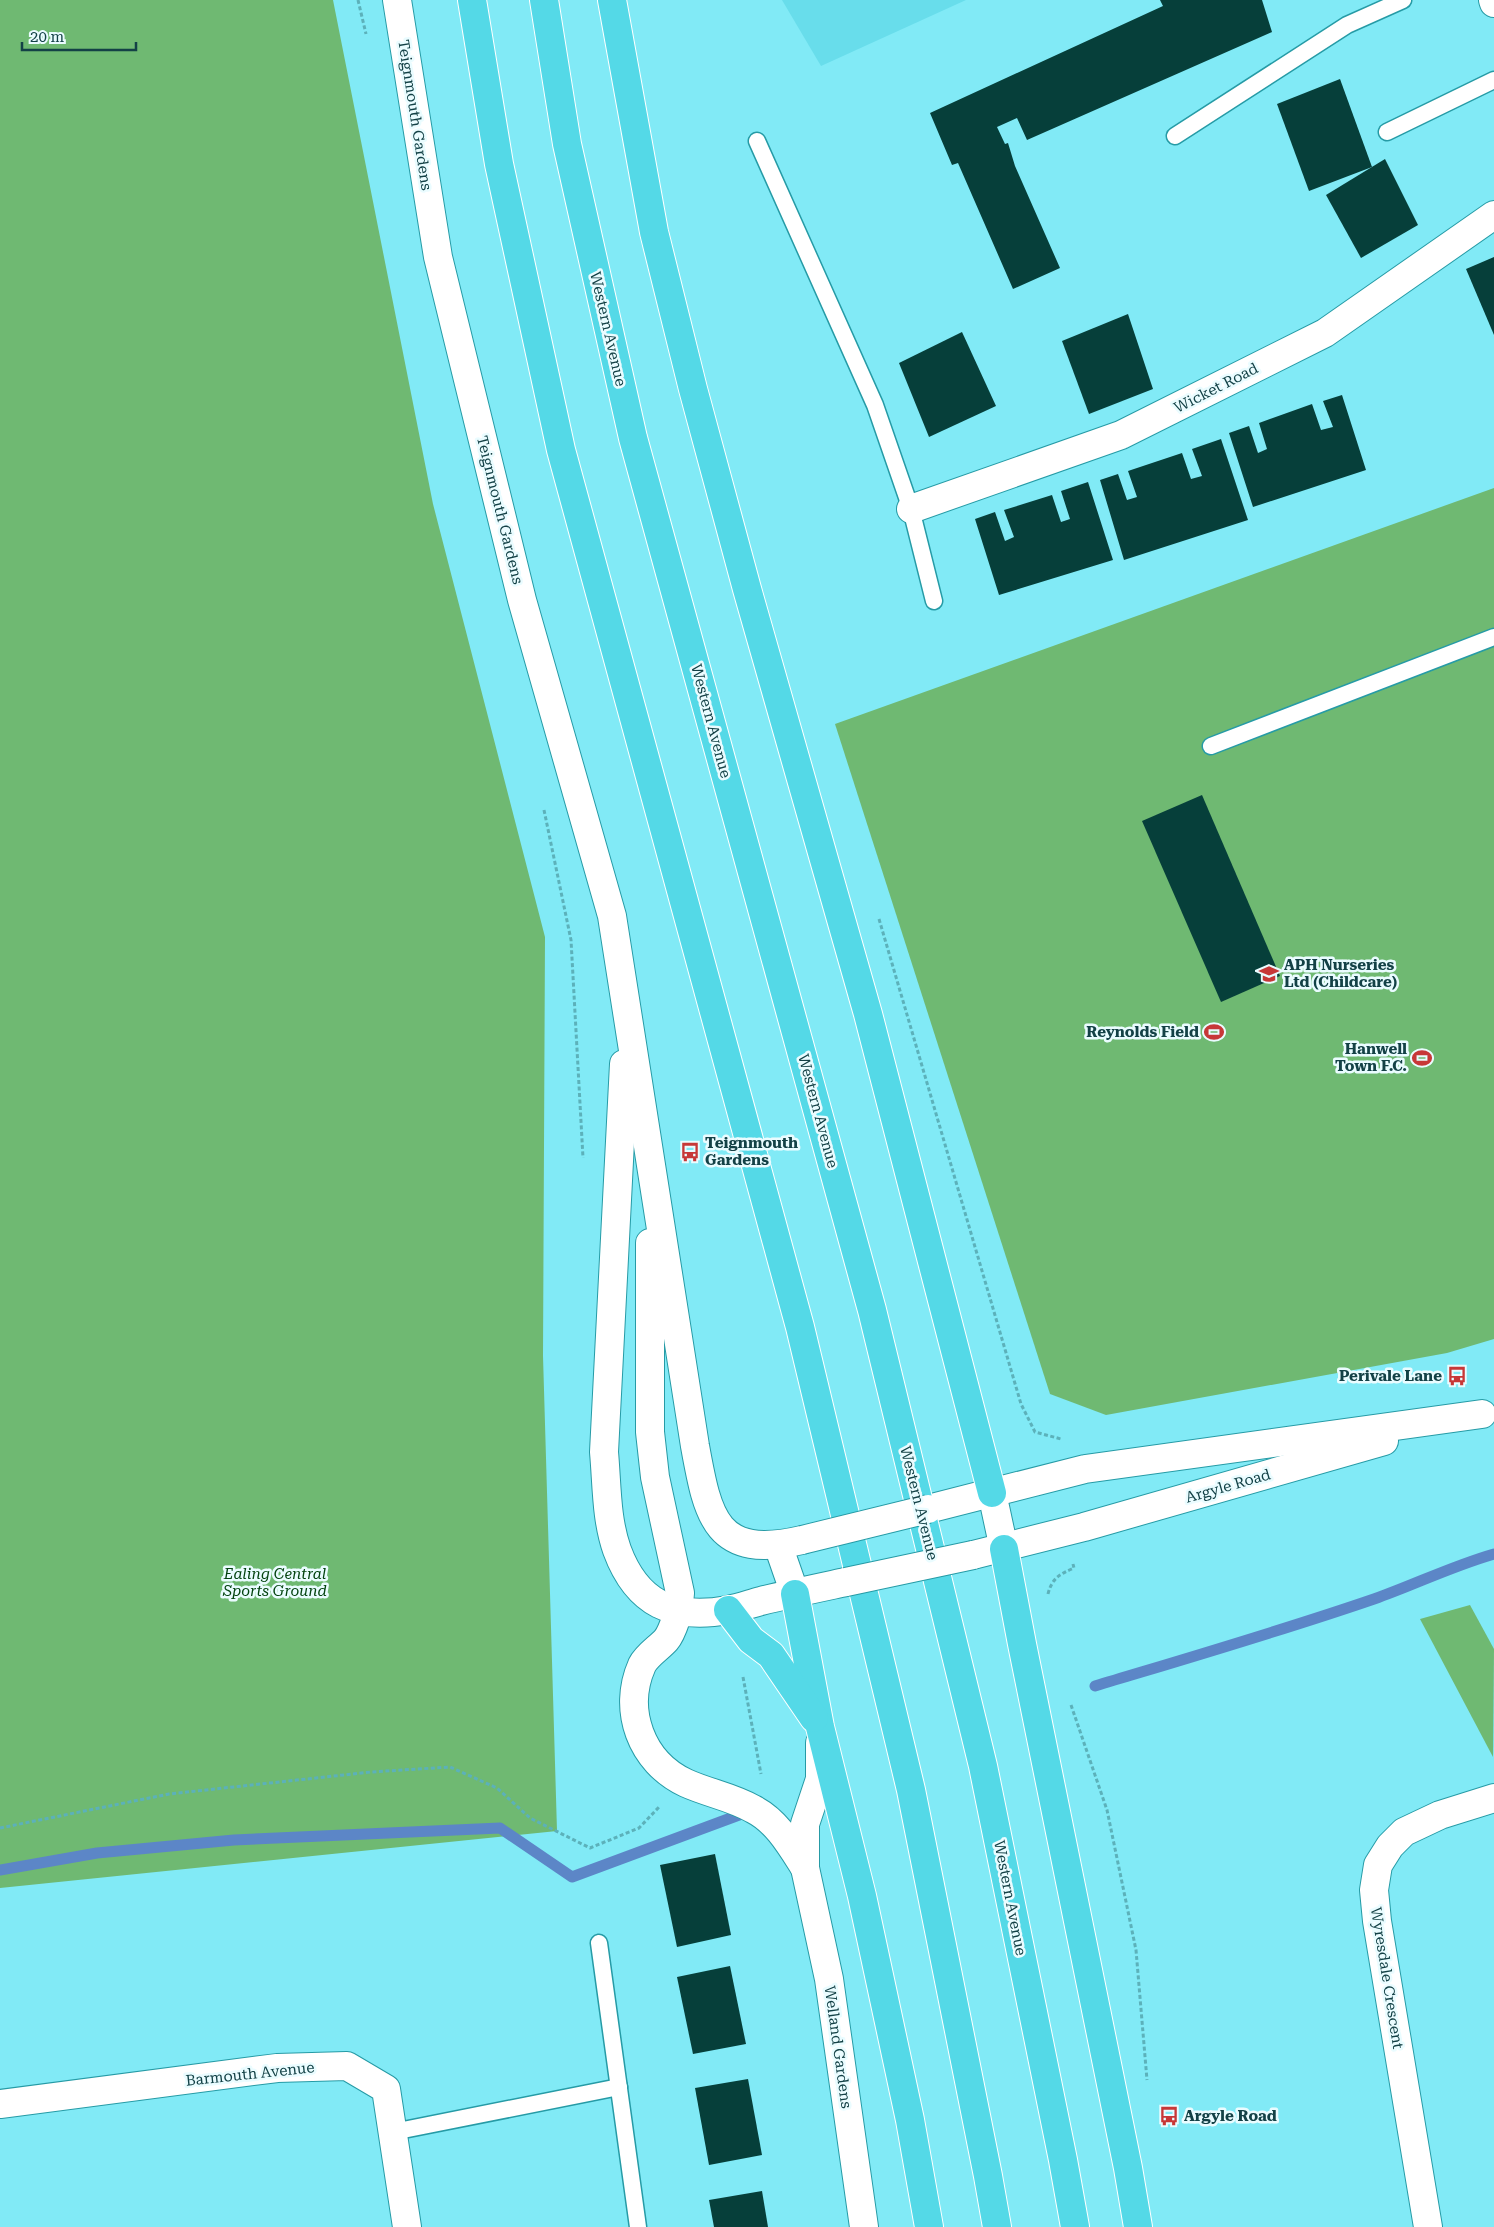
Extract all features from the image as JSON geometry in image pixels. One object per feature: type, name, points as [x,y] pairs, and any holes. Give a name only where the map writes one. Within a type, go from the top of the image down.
[{"type":"highway","points":[[472,0],[499,164],[561,450],[800,1327],[909,1780],[997,2227]]},
{"type":"highway","name":"Western Avenue","points":[[544,0],[567,144],[633,438],[872,1310],[984,1766],[1062,2150],[1075,2227]]},
{"type":"highway","points":[[612,0],[654,232],[693,389],[747,589],[868,1014],[992,1493]]},
{"type":"highway","points":[[1004,1548],[1126,2158],[1138,2227]]},
{"type":"highway","points":[[805,1591],[820,1728],[862,1896],[910,2120],[929,2227]]},
{"type":"highway","points":[[728,1610],[751,1640],[771,1655],[820,1728]]},
{"type":"main road","name":"Teignmouth Gardens","points":[[397,0],[438,257],[522,600],[612,916],[626,1015]]},
{"type":"main road","name":"Wicket Road","points":[[911,509],[1121,435],[1324,333],[1494,215]]},
{"type":"main road","points":[[626,1015],[645,1116],[651,1171]]},
{"type":"main road","points":[[626,1015],[618,1218],[604,1452],[608,1506],[617,1549],[630,1577],[641,1592],[661,1606],[678,1613]]},
{"type":"main road","name":"Argyle Road","points":[[651,1171],[695,1446],[706,1500],[715,1522],[730,1537],[750,1545],[790,1543],[964,1501],[1084,1469],[1488,1412]]},
{"type":"main road","name":"Welland Gardens","points":[[651,1171],[649,1294],[650,1432],[654,1477],[680,1593],[678,1613],[668,1638],[643,1663],[635,1693],[635,1720],[644,1748],[662,1768],[683,1782],[755,1809],[779,1829],[805,1868]]},
{"type":"main road","name":"Argyle Road","points":[[678,1613],[728,1610],[805,1591],[1004,1548],[1488,1412]]},
{"type":"main road","points":[[992,1493],[1004,1548]]},
{"type":"main road","points":[[790,1543],[805,1591]]},
{"type":"main road","name":"Welland Gardens","points":[[820,1728],[820,1779],[805,1824],[805,1868],[829,1979],[864,2227]]},
{"type":"main road","name":"Wyresdale Crescent","points":[[1428,2227],[1377,1921],[1374,1890],[1378,1865],[1390,1846],[1404,1832],[1440,1815],[1494,1798]]},
{"type":"main road","name":"Barmouth Avenue","points":[[0,2104],[277,2068],[347,2066],[386,2089],[407,2227]]},
{"type":"lane","points":[[1176,136],[1347,25],[1403,0]]},
{"type":"lane","points":[[1387,132],[1494,80]]},
{"type":"lane","points":[[757,140],[875,406],[911,509],[934,600]]},
{"type":"lane","points":[[1211,746],[1494,638]]},
{"type":"lane","points":[[599,1943],[638,2227]]},
{"type":"lane","points":[[393,2132],[619,2087]]},
{"type":"path","points":[[358,0],[367,39]]},
{"type":"path","points":[[544,808],[571,940],[583,1161]]},
{"type":"path","points":[[924,1070],[1021,1404],[1035,1432],[1064,1440]]},
{"type":"path","points":[[1046,1600],[1050,1586],[1058,1575],[1074,1568],[1073,1562]]},
{"type":"path","points":[[741,1669],[760,1767],[761,1782]]},
{"type":"path","points":[[1069,1699],[1107,1810],[1136,1950],[1147,2086]]},
{"type":"path","points":[[0,1828],[169,1794],[371,1772],[450,1767],[498,1788],[530,1818],[590,1848],[639,1828],[683,1782]]},
{"type":"shaded area","points":[[782,0],[966,0],[821,66]]},
{"type":"green space","name":"Ealing Central Sports Ground","points":[[0,0],[333,0],[433,504],[545,937],[543,1356],[557,1831],[0,1888]]},
{"type":"green space","name":"Reynolds Field","points":[[1494,488],[1494,1339],[1447,1353],[1106,1415],[1050,1394],[835,724]]},
{"type":"green space","points":[[1470,1605],[1494,1649],[1493,1757],[1420,1619]]},
{"type":"building","points":[[1160,0],[1262,0],[1272,32],[1027,140],[1017,118],[997,127],[1005,144],[1008,143],[1015,166],[1060,268],[1013,289],[958,163],[952,165],[930,113],[1163,6]]},
{"type":"building","points":[[1340,79],[1372,167],[1309,191],[1277,104]]},
{"type":"building","points":[[1385,159],[1418,225],[1361,258],[1326,195]]},
{"type":"building","points":[[1494,257],[1494,335],[1466,269]]},
{"type":"building","points":[[1128,314],[1153,389],[1089,414],[1062,341]]},
{"type":"building","points":[[962,332],[996,406],[929,437],[899,363]]},
{"type":"building","points":[[1342,395],[1366,470],[1253,507],[1229,433],[1249,426],[1258,453],[1267,449],[1259,423],[1312,404],[1321,430],[1333,427],[1323,401]]},
{"type":"building","points":[[1221,439],[1248,520],[1124,560],[1100,480],[1118,474],[1127,500],[1137,497],[1128,471],[1182,453],[1191,479],[1202,476],[1192,449]]},
{"type":"building","points":[[1088,482],[1113,560],[999,595],[975,519],[995,512],[1005,541],[1014,537],[1004,510],[1052,495],[1061,522],[1070,519],[1061,491]]},
{"type":"building","points":[[1202,795],[1280,976],[1221,1002],[1142,821]]},
{"type":"building","points":[[715,1854],[731,1935],[677,1947],[660,1865]]},
{"type":"building","points":[[730,1966],[746,2044],[693,2054],[677,1977]]},
{"type":"building","points":[[748,2079],[762,2155],[709,2165],[695,2088]]},
{"type":"building","points":[[762,2191],[768,2227],[714,2227],[709,2200]]},
{"type":"waterway","points":[[1095,1686],[1339,1611],[1494,1554]]},
{"type":"waterway","points":[[0,1870],[97,1853],[234,1840],[500,1828],[572,1877],[739,1815]]},
{"type":"place","name":"APH Nurseries Ltd (Childcare)","points":[[1269,974]]},
{"type":"place","name":"Reynolds Field","points":[[1214,1032]]},
{"type":"place","name":"Hanwell Town F.C.","points":[[1422,1058]]},
{"type":"place","name":"Teignmouth Gardens","points":[[690,1152]]},
{"type":"place","name":"Perivale Lane","points":[[1457,1376]]},
{"type":"place","name":"Argyle Road","points":[[1169,2116]]}]
